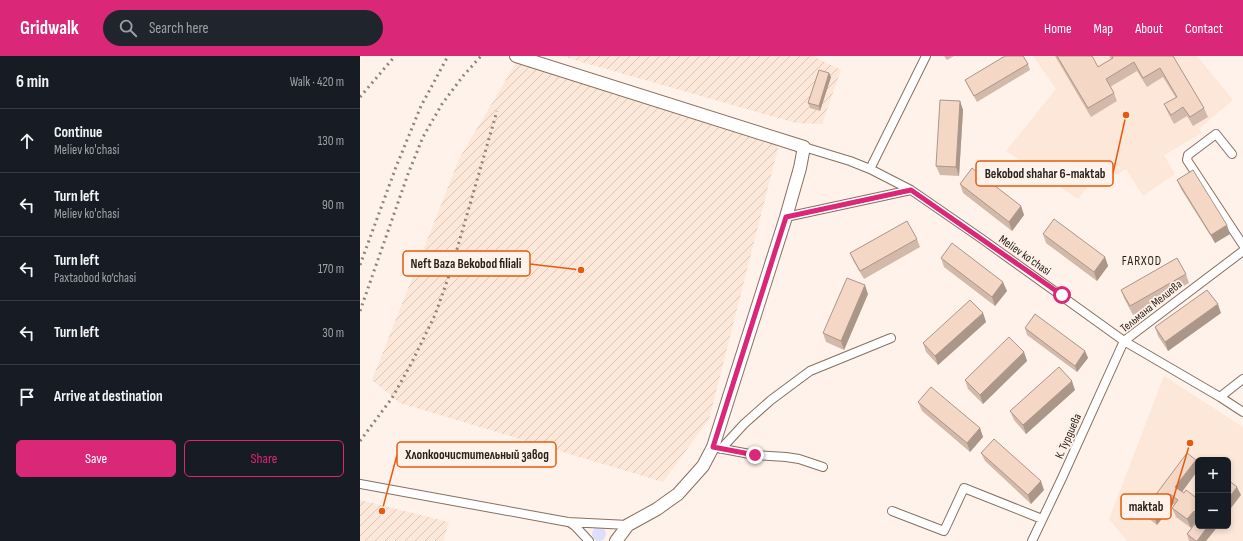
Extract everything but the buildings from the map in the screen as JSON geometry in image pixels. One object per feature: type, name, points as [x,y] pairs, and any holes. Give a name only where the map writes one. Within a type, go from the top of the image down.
[{"type":"street","points":[[516,56],[804,147],[800,168],[786,217],[717,448]]},
{"type":"street","points":[[870,169],[926,56]]},
{"type":"street","points":[[1232,154],[1216,134],[1188,156],[1187,160],[1243,245]]},
{"type":"street","name":"Meliev ko'chasi","points":[[804,147],[850,161],[870,169],[911,190],[1124,340]]},
{"type":"street","points":[[786,217],[911,190]]},
{"type":"street","name":"Тельмана Мелиева","points":[[1243,250],[1124,340],[1243,412]]},
{"type":"street","points":[[616,541],[628,525],[657,509],[678,494],[717,448],[771,400],[810,371],[891,338]]},
{"type":"street","name":"К. Турдиева","points":[[1032,541],[1124,340]]},
{"type":"street","points":[[1220,397],[1243,379]]},
{"type":"street","points":[[717,448],[755,455],[799,459],[823,467]]},
{"type":"street","points":[[360,484],[568,522],[628,525]]},
{"type":"street","points":[[892,511],[944,531],[964,488],[1042,519]]},
{"type":"street","points":[[568,522],[575,526],[589,541]]},
{"type":"shaded area","points":[[520,56],[781,136],[709,419],[663,482],[400,403],[372,380],[459,159]]},
{"type":"shaded area","points":[[561,56],[813,56],[841,70],[822,124],[796,123]]},
{"type":"shaded area","points":[[1033,56],[1197,56],[1233,100],[1199,129],[1202,133],[1164,155],[1175,174],[1143,196],[1126,169],[1109,179],[1100,171],[1078,199],[1006,151],[1056,89]]},
{"type":"shaded area","points":[[1164,376],[1243,427],[1243,541],[1127,541],[1109,519]]},
{"type":"shaded area","points":[[360,500],[449,522],[443,541],[360,541]]},
{"type":"shaded area","points":[[599,527],[604,529],[606,534],[604,539],[599,541],[594,539],[592,534],[594,529]]},
{"type":"railway","points":[[360,97],[395,56]]},
{"type":"railway","points":[[360,265],[396,167],[421,106],[448,56]]},
{"type":"railway","points":[[360,311],[408,174],[423,137],[442,104],[463,76],[481,56]]},
{"type":"railway","points":[[360,441],[392,398],[435,315],[451,270],[497,111]]},
{"type":"place","name":"Bekobod shahar 6-maktab","points":[[1126,115]]},
{"type":"place","name":"Neft Baza Bekobod filiali","points":[[581,270]]},
{"type":"place","name":"maktab","points":[[1190,443]]},
{"type":"place","name":"Хлопкоочистительный завод","points":[[382,511]]},
{"type":"district","name":"FARXOD","points":[[1142,260]]},
{"type":"route","points":[[755,455],[713,447],[786,217],[911,190],[1062,295]]}]
